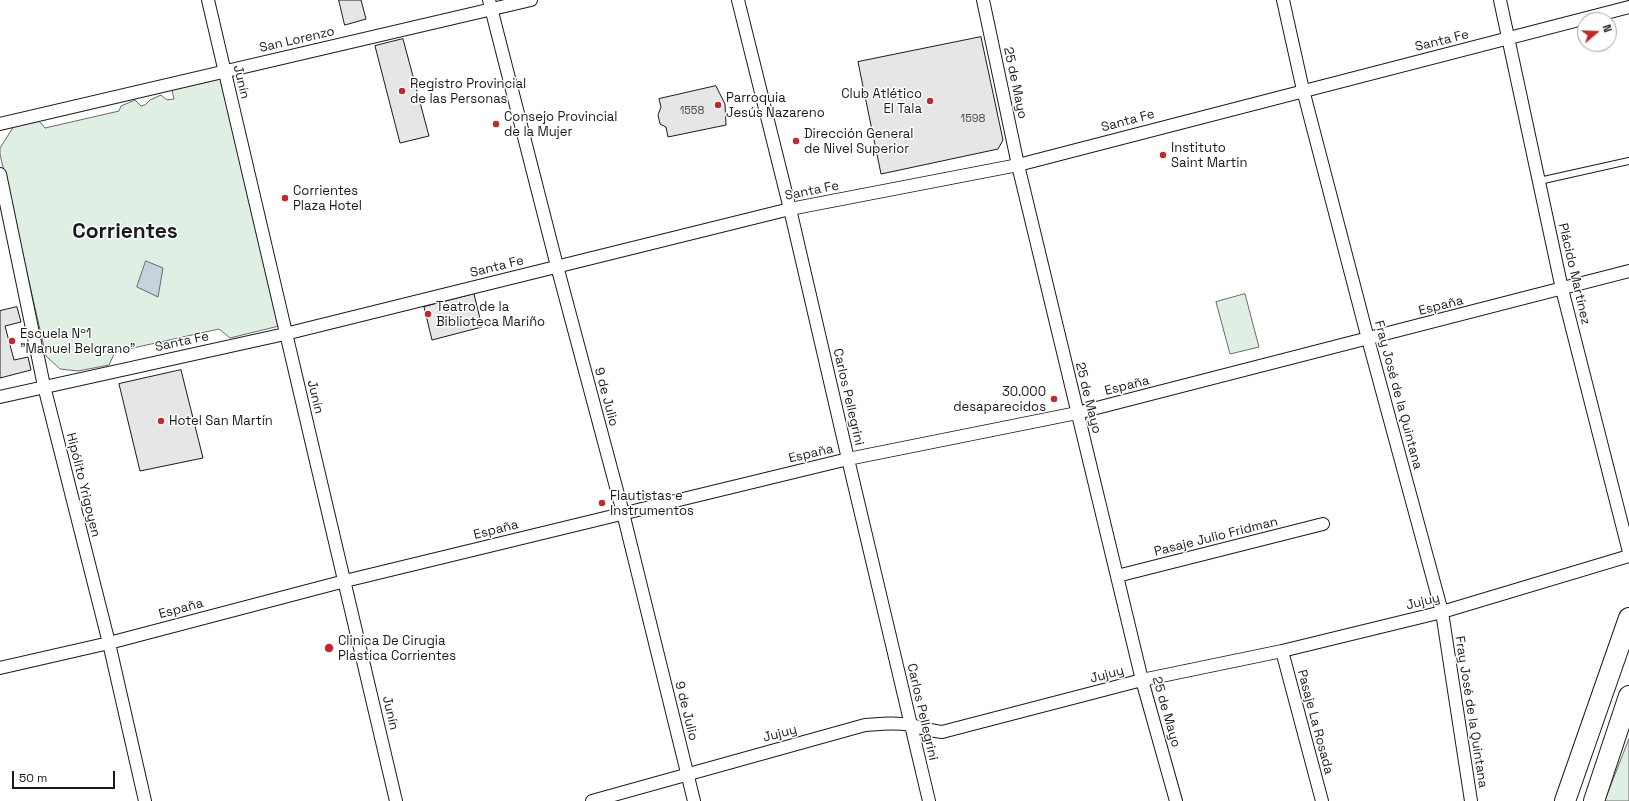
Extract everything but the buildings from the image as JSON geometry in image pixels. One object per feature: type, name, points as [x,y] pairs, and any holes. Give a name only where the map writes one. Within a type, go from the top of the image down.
[{"type":"main road","points":[[1565,801],[1629,618]]},
{"type":"main road","points":[[1594,801],[1629,696]]},
{"type":"street","name":"Junín","points":[[208,0],[396,801]]},
{"type":"street","name":"San Lorenzo","points":[[0,124],[224,71],[490,5],[531,0]]},
{"type":"street","name":"Carlos Pellegrini","points":[[738,0],[790,209],[929,801]]},
{"type":"street","name":"25 de Mayo","points":[[983,0],[1018,164],[1077,413],[1142,680],[1176,801]]},
{"type":"street","name":"Fray José de la Quintana","points":[[1283,0],[1303,90],[1368,339],[1442,612],[1471,801]]},
{"type":"street","name":"Plácido Martínez","points":[[1500,0],[1562,289],[1629,552]]},
{"type":"street","name":"9 de Julio","points":[[490,5],[557,266],[623,513],[694,801]]},
{"type":"street","name":"Santa Fe","points":[[0,397],[44,386],[286,334],[790,209],[1018,164],[1629,7]]},
{"type":"street","name":"Hipólito Yrigoyen","points":[[0,174],[44,386],[109,643],[145,801]]},
{"type":"street","name":"España","points":[[0,668],[109,643],[345,581],[848,459],[1077,413],[1629,271]]},
{"type":"street","name":"Pasaje Julio Fridman","points":[[1117,576],[1323,524]]},
{"type":"street","name":"Jujuy","points":[[592,801],[865,725],[892,723],[911,725],[929,731],[942,732],[1142,680],[1282,651],[1442,612],[1629,556]]},
{"type":"street","name":"Pasaje La Rosada","points":[[1282,651],[1322,801]]},
{"type":"lane","points":[[1539,181],[1629,161]]},
{"type":"green space","points":[[226,77],[283,325],[230,338],[219,329],[115,352],[109,365],[78,371],[60,369],[46,356],[0,154],[0,148],[14,126],[39,121],[45,128],[119,111],[121,106],[135,100],[141,106],[161,95],[167,100],[174,99],[172,90]]},
{"type":"green space","points":[[1245,294],[1259,347],[1230,354],[1216,302]]},
{"type":"green space","points":[[1629,739],[1629,801],[1605,801]]},
{"type":"shaded area","points":[[146,261],[163,268],[158,297],[137,287]]},
{"type":"place","name":"Registro Provincial de las Personas","points":[[402,91]]},
{"type":"place","name":"Club Atlético El Tala","points":[[930,101]]},
{"type":"place","name":"Parroquia Jesús Nazareno","points":[[718,105]]},
{"type":"place","name":"Consejo Provincial de la Mujer","points":[[496,124]]},
{"type":"place","name":"Dirección General de Nivel Superior","points":[[796,141]]},
{"type":"place","name":"Instituto Saint Martin","points":[[1163,155]]},
{"type":"place","name":"Corrientes Plaza Hotel","points":[[285,198]]},
{"type":"place","name":"Teatro de la Biblioteca Mariño","points":[[428,314]]},
{"type":"place","name":"Escuela Nº1 \"Manuel Belgrano\"","points":[[12,341]]},
{"type":"place","name":"30.000 desaparecidos","points":[[1054,399]]},
{"type":"place","name":"Hotel San Martín","points":[[161,421]]},
{"type":"place","name":"Flautistas e Instrumentos","points":[[602,503]]},
{"type":"place","name":"Clinica De Cirugia Plastica Corrientes","points":[[329,648]]},
{"type":"district","name":"Corrientes","points":[[125,232]]}]
